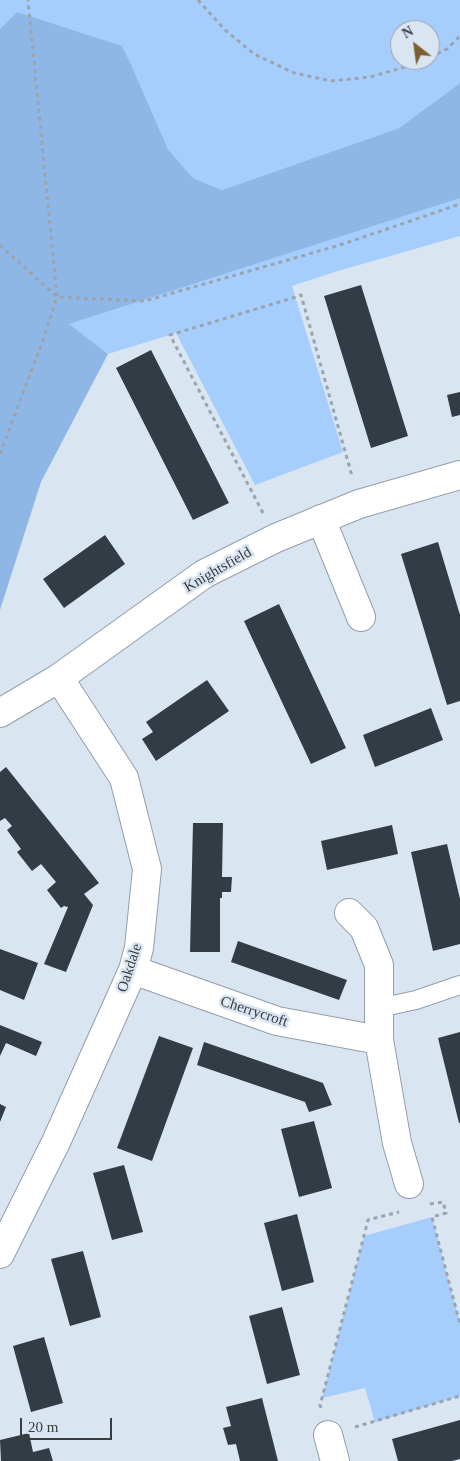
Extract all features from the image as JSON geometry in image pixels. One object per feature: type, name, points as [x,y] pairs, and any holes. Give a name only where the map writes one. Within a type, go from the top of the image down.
[{"type":"street","name":"Knightsfield","points":[[0,714],[59,678],[204,574],[276,538],[359,504],[460,474]]},
{"type":"street","points":[[321,519],[361,616]]},
{"type":"street","name":"Oakdale","points":[[0,1254],[56,1142],[133,970],[139,948],[147,869],[124,778],[59,678]]},
{"type":"street","points":[[349,913],[364,928],[379,965],[379,1040],[397,1143],[413,1195]]},
{"type":"street","name":"Cherrycroft","points":[[133,970],[277,1021],[379,1040]]},
{"type":"lane","points":[[379,1008],[416,1000],[460,985]]},
{"type":"path","points":[[0,454],[57,297],[28,0]]},
{"type":"path","points":[[198,0],[224,29],[254,54],[294,73],[331,81],[370,77],[394,70]]},
{"type":"path","points":[[440,52],[447,49],[460,36]]},
{"type":"path","points":[[0,245],[57,297],[145,301],[340,246],[460,204]]},
{"type":"path","points":[[276,538],[170,335],[301,295],[359,504]]},
{"type":"path","points":[[460,1324],[432,1217],[446,1213],[443,1202],[413,1195],[368,1220],[320,1405],[331,1448],[460,1396]]},
{"type":"shaded area","points":[[0,0],[460,0],[460,83],[399,128],[222,190],[193,178],[168,149],[134,71],[17,12],[0,29]]},
{"type":"shaded area","points":[[17,12],[122,46],[168,149],[193,178],[222,190],[399,128],[460,83],[460,198],[69,324],[108,354],[41,482],[0,610],[0,29]]},
{"type":"shaded area","points":[[460,197],[460,236],[292,286],[343,452],[255,485],[176,333],[108,354],[68,324]]},
{"type":"shaded area","points":[[432,1217],[460,1324],[460,1396],[375,1422],[365,1388],[322,1398],[364,1236]]},
{"type":"building","points":[[361,285],[408,436],[371,448],[324,296]]},
{"type":"building","points":[[151,350],[229,503],[193,520],[116,368]]},
{"type":"building","points":[[460,392],[460,415],[452,417],[447,395]]},
{"type":"building","points":[[105,535],[125,564],[64,608],[43,579]]},
{"type":"building","points":[[438,542],[460,615],[460,701],[447,705],[401,554]]},
{"type":"building","points":[[279,604],[346,748],[311,764],[244,621]]},
{"type":"building","points":[[207,680],[229,711],[156,761],[142,739],[153,732],[146,722]]},
{"type":"building","points":[[431,708],[443,740],[375,767],[363,735]]},
{"type":"building","points":[[6,767],[99,883],[84,894],[93,905],[66,972],[44,964],[68,907],[64,906],[61,908],[47,890],[56,882],[41,864],[32,871],[17,852],[21,849],[7,830],[12,826],[5,818],[0,821],[0,772]]},
{"type":"building","points":[[193,823],[223,823],[222,877],[232,877],[231,892],[222,892],[222,898],[220,898],[220,952],[190,952]]},
{"type":"building","points":[[392,825],[398,854],[327,870],[321,841]]},
{"type":"building","points":[[447,844],[460,899],[460,944],[433,951],[411,852]]},
{"type":"building","points":[[238,941],[347,980],[339,1000],[231,962]]},
{"type":"building","points":[[0,949],[38,963],[24,1000],[0,990]]},
{"type":"building","points":[[0,1025],[42,1042],[36,1056],[6,1043],[0,1056]]},
{"type":"building","points":[[460,1032],[460,1123],[459,1123],[438,1038]]},
{"type":"building","points":[[159,1036],[193,1048],[152,1161],[117,1148]]},
{"type":"building","points":[[204,1042],[323,1083],[332,1105],[309,1112],[305,1102],[197,1065]]},
{"type":"building","points":[[0,1104],[6,1107],[0,1122]]},
{"type":"building","points":[[314,1121],[332,1188],[299,1197],[281,1129]]},
{"type":"building","points":[[124,1165],[143,1232],[112,1240],[93,1173]]},
{"type":"building","points":[[297,1214],[314,1282],[282,1291],[264,1223]]},
{"type":"building","points":[[83,1251],[101,1317],[70,1326],[51,1259]]},
{"type":"building","points":[[282,1307],[300,1375],[267,1384],[249,1316]]},
{"type":"building","points":[[44,1337],[63,1403],[31,1412],[13,1346]]},
{"type":"building","points":[[262,1398],[278,1461],[240,1461],[236,1444],[228,1445],[223,1428],[231,1426],[226,1407]]},
{"type":"building","points":[[460,1420],[460,1459],[452,1461],[398,1461],[392,1439]]},
{"type":"building","points":[[29,1433],[33,1452],[49,1448],[53,1461],[1,1461],[0,1440]]}]
